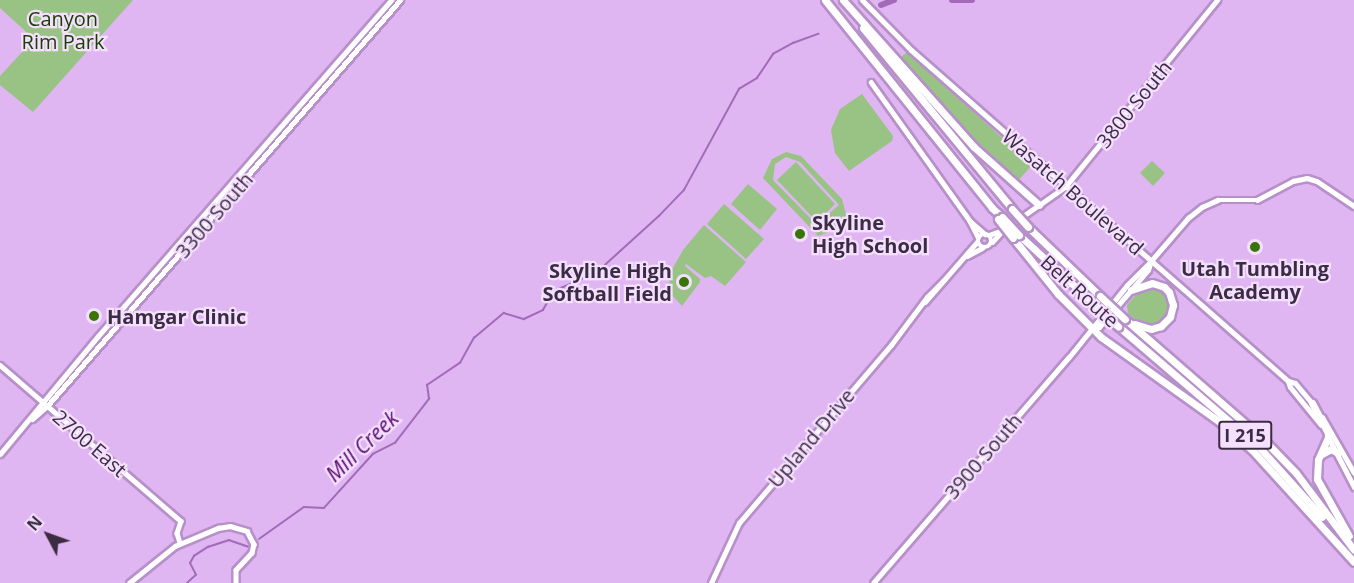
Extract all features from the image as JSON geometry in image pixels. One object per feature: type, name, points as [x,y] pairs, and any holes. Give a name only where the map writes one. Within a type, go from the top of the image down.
[{"type":"highway","name":"Belt Route","points":[[825,0],[1016,236],[1258,447],[1327,524],[1354,562]]},
{"type":"highway","name":"Belt Route","points":[[841,0],[1028,227],[1125,319],[1263,439],[1296,473],[1354,550]]},
{"type":"highway","points":[[841,0],[967,139],[1039,204]]},
{"type":"highway","points":[[1016,236],[1058,294],[1092,328],[1146,371],[1221,423],[1252,450],[1354,562]]},
{"type":"highway","points":[[1125,319],[1143,328],[1151,329],[1165,323],[1173,312],[1172,299],[1164,287],[1152,283],[1131,290]]},
{"type":"highway","points":[[1312,403],[1328,430],[1329,438],[1316,466],[1317,482],[1354,543]]},
{"type":"highway","points":[[1320,455],[1331,449],[1338,453]]},
{"type":"main road","name":"3300 South","points":[[45,404],[391,0]]},
{"type":"main road","name":"3300 South","points":[[0,454],[400,0]]},
{"type":"main road","name":"Wasatch Boulevard","points":[[862,0],[898,38],[1288,381],[1329,438],[1354,487]]},
{"type":"main road","points":[[1039,204],[1066,186]]},
{"type":"main road","name":"3900 South","points":[[1092,328],[1099,327],[1148,270],[1152,261]]},
{"type":"main road","name":"3900 South","points":[[873,583],[1133,278],[1152,261]]},
{"type":"main road","name":"Wasatch Boulevard","points":[[1288,381],[1295,383],[1312,403],[1334,434],[1354,473]]},
{"type":"street","name":"3800 South","points":[[1066,186],[1216,0]]},
{"type":"street","points":[[871,82],[970,221],[982,248]]},
{"type":"street","points":[[1152,261],[1188,218],[1202,207],[1218,200],[1257,200],[1293,181],[1307,178],[1317,181],[1354,206]]},
{"type":"street","points":[[970,221],[992,242],[1003,230],[1039,204]]},
{"type":"street","points":[[978,240],[1003,230]]},
{"type":"street","name":"Upland Drive","points":[[711,583],[739,523],[939,283],[968,256],[978,240]]},
{"type":"street","name":"Upland Drive","points":[[968,256],[982,248],[989,248],[992,242]]},
{"type":"street","name":"Upland Drive","points":[[925,302],[939,289],[944,280]]},
{"type":"street","name":"2700 East","points":[[0,365],[181,521],[177,533],[180,543]]},
{"type":"street","points":[[129,583],[180,543],[224,526],[240,528],[252,537],[253,551],[236,570],[236,583]]},
{"type":"green space","name":"Canyon Rim Park","points":[[0,0],[133,0],[33,112],[0,85],[0,76],[34,39],[0,8]]},
{"type":"green space","points":[[907,52],[1032,165],[1017,182],[976,146],[899,59]]},
{"type":"green space","points":[[862,94],[893,136],[892,141],[849,171],[835,153],[831,130],[840,109]]},
{"type":"green space","points":[[786,152],[801,156],[842,199],[846,215],[837,229],[818,236],[763,178],[772,159]],"holes":[[[786,157],[800,162],[839,205],[817,224],[818,226],[773,180],[775,164]]]},
{"type":"green space","points":[[1152,161],[1165,173],[1153,186],[1140,173]]},
{"type":"green space","points":[[796,162],[835,204],[817,222],[777,180]]},
{"type":"green space","points":[[748,184],[777,209],[760,230],[731,204]]},
{"type":"green space","points":[[724,204],[764,239],[746,259],[707,224]]},
{"type":"green space","points":[[704,225],[746,262],[725,286],[711,276],[705,278],[686,264],[685,266],[700,279],[700,282],[682,306],[670,293],[669,275],[683,250]]},
{"type":"green space","points":[[1152,287],[1163,291],[1169,303],[1166,319],[1152,326],[1141,324],[1128,313],[1127,305],[1139,291]]},
{"type":"waterway","name":"Mill Creek","points":[[881,5],[894,0]]},
{"type":"waterway","name":"Mill Creek","points":[[952,0],[972,0]]},
{"type":"waterway","name":"Mill Creek","points":[[554,291],[596,273],[659,216],[684,190],[739,89],[757,78],[773,54],[793,43],[818,34]]},
{"type":"waterway","name":"Mill Creek","points":[[259,539],[304,507],[324,508],[373,454],[395,443],[429,399],[427,385],[460,363],[474,338],[504,313],[524,319],[543,310],[547,303]]},
{"type":"waterway","name":"Mill Creek","points":[[187,583],[196,575],[190,563],[194,556],[208,547],[229,540],[249,547]]},
{"type":"place","name":"Skyline High School","points":[[800,234]]},
{"type":"place","name":"Utah Tumbling Academy","points":[[1255,247]]},
{"type":"place","name":"Skyline High Softball Field","points":[[684,282]]},
{"type":"place","name":"Hamgar Clinic","points":[[94,316]]}]
